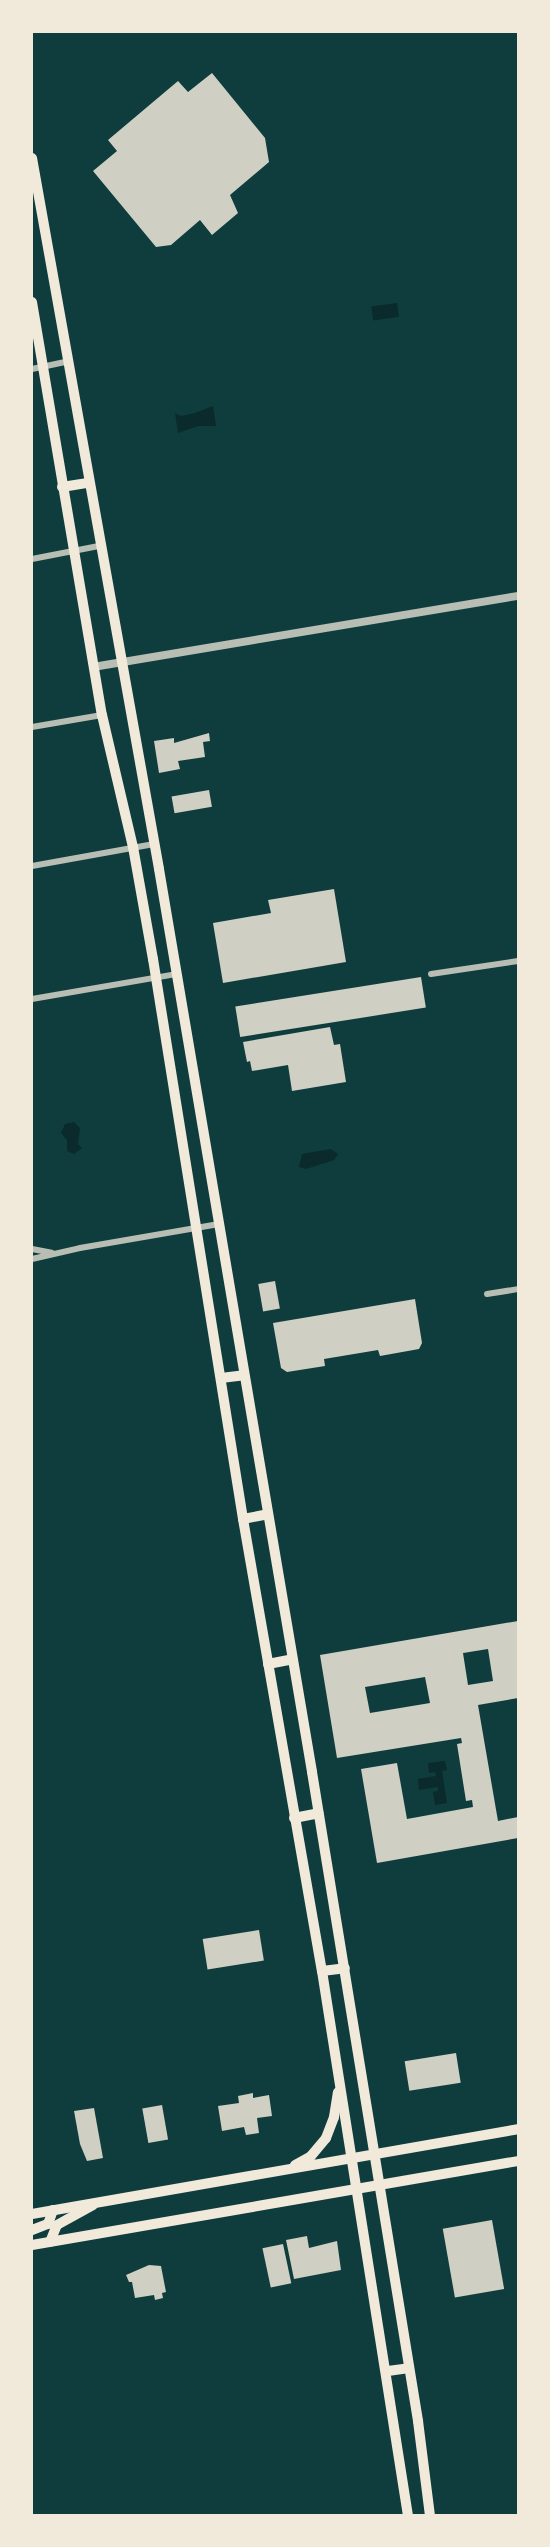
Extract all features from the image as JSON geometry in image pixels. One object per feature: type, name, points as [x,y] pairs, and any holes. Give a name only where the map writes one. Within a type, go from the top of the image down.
[{"type":"main road","points":[[32,158],[33,180],[52,262],[66,362],[154,844],[293,1659],[345,1968],[430,2515]]},
{"type":"main road","points":[[32,302],[37,368],[62,487],[102,715],[133,847],[156,977],[243,1519],[388,2371],[408,2515]]},
{"type":"main road","points":[[62,487],[88,483]]},
{"type":"main road","points":[[222,1378],[244,1375]]},
{"type":"main road","points":[[243,1519],[268,1514]]},
{"type":"main road","points":[[268,1664],[293,1659]]},
{"type":"main road","points":[[294,1818],[319,1813]]},
{"type":"main road","points":[[322,1971],[345,1968]]},
{"type":"main road","points":[[286,2170],[312,2156],[324,2140],[334,2117],[340,2081]]},
{"type":"main road","points":[[32,2214],[519,2129]]},
{"type":"main road","points":[[32,2245],[519,2161]]},
{"type":"main road","points":[[50,2242],[57,2225],[96,2203]]},
{"type":"main road","points":[[32,2230],[48,2224],[53,2210]]},
{"type":"main road","points":[[388,2371],[409,2368]]},
{"type":"street","points":[[37,368],[66,362]]},
{"type":"street","points":[[32,558],[99,546]]},
{"type":"street","points":[[93,667],[519,596]]},
{"type":"street","points":[[32,727],[102,715]]},
{"type":"street","points":[[32,866],[154,844]]},
{"type":"street","points":[[431,974],[519,961]]},
{"type":"street","points":[[32,999],[176,974]]},
{"type":"street","points":[[32,1259],[219,1224]]},
{"type":"street","points":[[32,1249],[57,1254]]},
{"type":"street","points":[[488,1294],[519,1289]]},
{"type":"water","points":[[397,303],[399,317],[373,320],[371,307]]},
{"type":"water","points":[[213,406],[216,426],[198,426],[178,433],[175,413],[181,416]]},
{"type":"water","points":[[74,1122],[80,1128],[78,1144],[82,1148],[74,1154],[67,1151],[67,1140],[61,1133],[65,1124]]},
{"type":"water","points":[[331,1149],[338,1154],[334,1160],[306,1169],[299,1167],[302,1154]]},
{"type":"water","points":[[445,1761],[447,1770],[442,1771],[447,1803],[435,1805],[433,1792],[438,1791],[438,1787],[419,1790],[418,1779],[436,1776],[435,1772],[429,1773],[428,1763]]},
{"type":"building","points":[[212,73],[265,138],[269,162],[230,195],[238,213],[212,235],[200,220],[171,245],[156,247],[93,171],[117,151],[108,140],[178,81],[188,92]]},
{"type":"building","points":[[209,733],[210,741],[203,742],[205,757],[178,761],[180,769],[159,773],[154,741],[174,738],[174,743]]},
{"type":"building","points":[[209,790],[212,807],[175,813],[172,797]]},
{"type":"building","points":[[334,889],[346,962],[223,983],[213,923],[271,913],[268,900]]},
{"type":"building","points":[[421,977],[426,1008],[240,1037],[235,1006]]},
{"type":"building","points":[[330,1027],[334,1045],[340,1044],[346,1082],[292,1091],[288,1065],[252,1071],[250,1061],[247,1062],[243,1042]]},
{"type":"building","points":[[275,1281],[280,1309],[263,1312],[258,1284]]},
{"type":"building","points":[[415,1299],[422,1343],[419,1349],[380,1356],[378,1350],[324,1359],[325,1366],[287,1372],[281,1368],[273,1323]]},
{"type":"building","points":[[518,1621],[518,1698],[478,1705],[498,1821],[518,1817],[518,1838],[377,1863],[361,1769],[397,1763],[407,1819],[473,1807],[472,1800],[466,1801],[457,1744],[462,1743],[461,1738],[337,1758],[320,1655]],"holes":[[[488,1649],[493,1681],[468,1685],[463,1653]],[[425,1677],[430,1703],[370,1713],[365,1687]]]},
{"type":"building","points":[[259,1930],[264,1961],[208,1970],[203,1939]]},
{"type":"building","points":[[456,2053],[461,2083],[409,2091],[405,2061]]},
{"type":"building","points":[[253,2093],[253,2098],[269,2095],[272,2116],[257,2118],[259,2133],[246,2135],[244,2127],[222,2131],[218,2106],[239,2103],[238,2096]]},
{"type":"building","points":[[162,2105],[168,2139],[148,2143],[142,2108]]},
{"type":"building","points":[[94,2108],[103,2158],[87,2161],[80,2144],[74,2111]]},
{"type":"building","points":[[492,2220],[504,2289],[455,2298],[443,2229]]},
{"type":"building","points":[[307,2236],[309,2248],[337,2241],[341,2270],[294,2279],[286,2240]]},
{"type":"building","points":[[283,2244],[291,2283],[271,2287],[262,2248]]},
{"type":"building","points":[[149,2265],[161,2266],[166,2292],[162,2293],[163,2298],[155,2300],[154,2295],[135,2298],[132,2282],[129,2282],[126,2275]]}]
